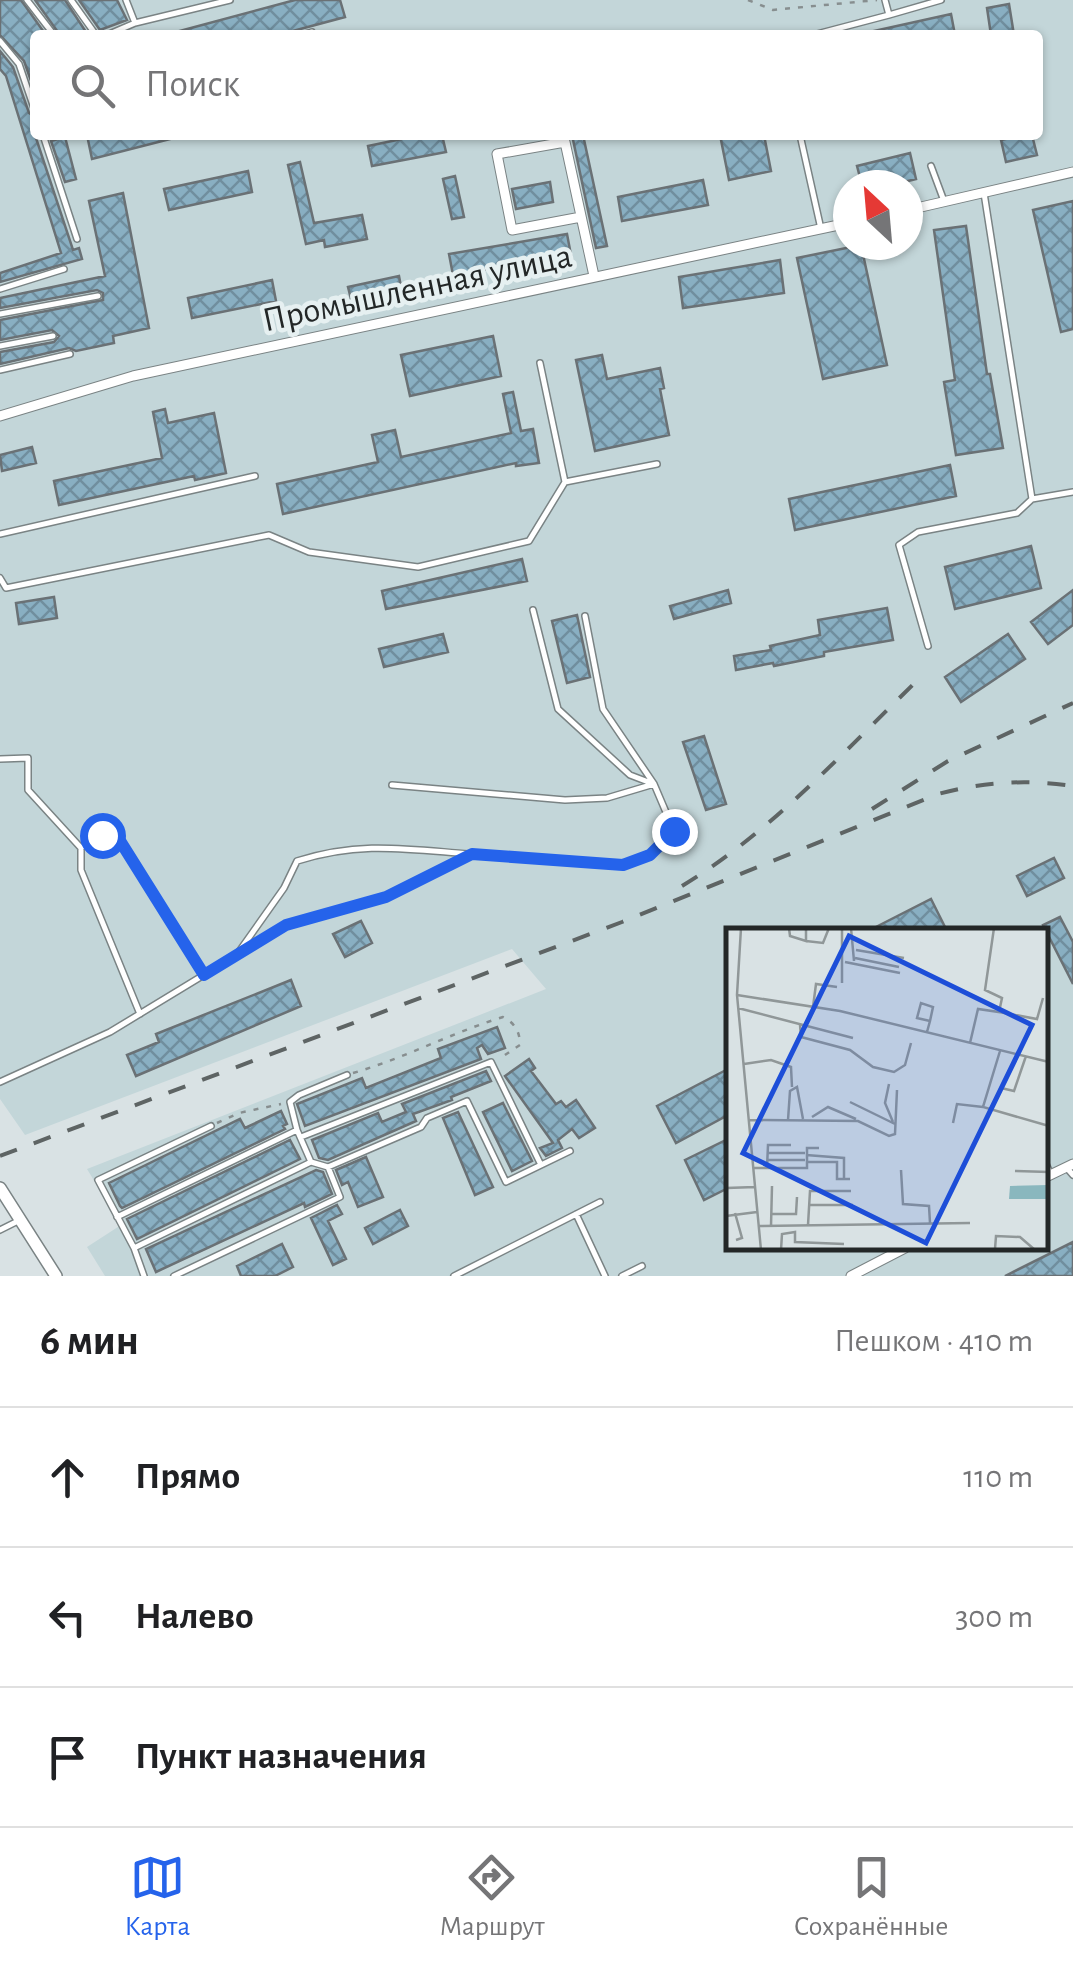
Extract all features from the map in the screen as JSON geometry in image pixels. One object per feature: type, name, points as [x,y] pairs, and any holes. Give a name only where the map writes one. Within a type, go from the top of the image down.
[{"type":"street","points":[[581,216],[512,230],[497,154],[565,142],[594,276]]},
{"type":"street","points":[[923,207],[1073,172]]},
{"type":"street","name":"Промышленная улица","points":[[0,416],[133,376],[833,226]]},
{"type":"street","points":[[1048,1176],[1071,1168]]},
{"type":"street","points":[[0,1188],[56,1276]]},
{"type":"street","points":[[851,1276],[899,1251]]},
{"type":"lane","points":[[26,0],[50,30]]},
{"type":"lane","points":[[71,0],[92,30]]},
{"type":"lane","points":[[126,0],[135,24]]},
{"type":"lane","points":[[120,30],[230,0]]},
{"type":"lane","points":[[885,0],[889,16]]},
{"type":"lane","points":[[833,30],[942,0]]},
{"type":"lane","points":[[0,41],[19,64],[30,97]]},
{"type":"lane","points":[[45,140],[77,239]]},
{"type":"lane","points":[[801,140],[821,229]]},
{"type":"lane","points":[[932,166],[944,203]]},
{"type":"lane","points":[[984,193],[1032,499]]},
{"type":"lane","points":[[0,289],[64,269]]},
{"type":"lane","points":[[0,314],[98,296]]},
{"type":"lane","points":[[0,346],[53,336]]},
{"type":"lane","points":[[0,370],[70,354]]},
{"type":"lane","points":[[0,578],[6,588],[269,536],[309,552],[418,566],[530,541],[565,482],[540,364]]},
{"type":"lane","points":[[565,482],[657,464]]},
{"type":"lane","points":[[0,534],[254,476]]},
{"type":"lane","points":[[928,646],[899,545],[918,532],[1018,513],[1032,499],[1073,492]]},
{"type":"lane","points":[[532,610],[558,709],[630,776],[654,784]]},
{"type":"lane","points":[[237,955],[284,888],[297,861],[326,852],[368,846],[623,865],[650,855],[674,831],[654,784],[603,709],[585,616]]},
{"type":"lane","points":[[0,759],[28,758],[28,790],[81,848],[81,870],[140,1014]]},
{"type":"lane","points":[[392,785],[564,800],[608,798],[654,784]]},
{"type":"lane","points":[[81,848],[102,835],[117,836],[204,975]]},
{"type":"lane","points":[[0,1082],[112,1034],[286,925],[386,897],[472,854]]},
{"type":"lane","points":[[301,1137],[492,1062],[541,1165]]},
{"type":"lane","points":[[311,1162],[290,1102],[347,1075]]},
{"type":"lane","points":[[134,1248],[311,1162],[328,1167],[421,1127],[427,1118],[467,1101],[506,1182],[570,1151]]},
{"type":"lane","points":[[144,1276],[134,1248],[98,1180],[211,1126]]},
{"type":"lane","points":[[116,1217],[297,1130]]},
{"type":"lane","points":[[174,1276],[340,1197],[328,1167]]},
{"type":"lane","points":[[454,1276],[600,1202]]},
{"type":"lane","points":[[576,1214],[606,1276]]},
{"type":"lane","points":[[0,1230],[21,1220]]},
{"type":"lane","points":[[622,1276],[642,1266]]},
{"type":"path","points":[[748,0],[773,10],[877,0]]},
{"type":"path","points":[[347,1075],[404,1058],[433,1041],[503,1016],[520,1035],[520,1045],[492,1062]]},
{"type":"path","points":[[211,1126],[239,1113],[290,1102]]},
{"type":"shaded area","points":[[0,0],[1073,0],[1073,1276],[105,1276],[87,1247],[121,1225],[87,1169],[546,989],[512,949],[25,1135],[0,1099]]},
{"type":"building","points":[[0,0],[21,0],[42,30],[30,30],[30,78],[24,61],[0,35]]},
{"type":"building","points":[[35,0],[65,0],[85,30],[56,30]]},
{"type":"building","points":[[79,0],[117,0],[127,20],[100,30]]},
{"type":"building","points":[[295,0],[340,0],[345,17],[297,30],[183,30]]},
{"type":"building","points":[[1009,4],[1013,30],[990,30],[987,8]]},
{"type":"building","points":[[951,14],[954,30],[879,30]]},
{"type":"building","points":[[0,51],[13,67],[30,114],[30,140],[37,140],[73,250],[79,248],[82,259],[0,282],[0,273],[61,253],[6,76],[0,69]]},
{"type":"building","points":[[66,140],[76,179],[65,182],[51,141]]},
{"type":"building","points":[[88,140],[166,140],[92,159]]},
{"type":"building","points":[[397,140],[443,140],[446,152],[372,166],[368,146]]},
{"type":"building","points":[[573,140],[584,140],[607,246],[596,248]]},
{"type":"building","points":[[721,140],[765,140],[771,171],[729,180]]},
{"type":"building","points":[[1001,140],[1033,140],[1037,155],[1006,162]]},
{"type":"building","points":[[910,153],[914,170],[858,170],[857,166]]},
{"type":"building","points":[[300,162],[314,223],[362,215],[367,239],[325,247],[324,240],[306,244],[288,165]]},
{"type":"building","points":[[248,171],[252,192],[169,210],[164,189]]},
{"type":"building","points":[[455,176],[464,217],[452,219],[443,179]]},
{"type":"building","points":[[703,180],[708,205],[622,221],[618,197]]},
{"type":"building","points":[[550,182],[553,202],[516,209],[512,189]]},
{"type":"building","points":[[123,193],[149,328],[113,336],[114,343],[76,351],[69,348],[0,364],[0,352],[54,342],[59,336],[52,330],[0,340],[0,320],[103,300],[103,293],[97,290],[0,308],[0,298],[105,276],[89,201]]},
{"type":"building","points":[[1073,201],[1073,329],[1061,332],[1033,210]]},
{"type":"building","points":[[966,226],[987,374],[1003,448],[956,455],[944,382],[955,380],[934,230]]},
{"type":"building","points":[[567,234],[571,255],[453,275],[449,254]]},
{"type":"building","points":[[833,251],[833,260],[864,260],[887,365],[823,379],[797,258]]},
{"type":"building","points":[[780,260],[784,293],[683,308],[679,277]]},
{"type":"building","points":[[399,276],[402,292],[352,303],[348,287]]},
{"type":"building","points":[[272,280],[276,301],[192,318],[188,298]]},
{"type":"building","points":[[493,336],[501,376],[410,396],[401,355]]},
{"type":"building","points":[[602,355],[607,379],[660,368],[669,435],[595,451],[576,360]]},
{"type":"building","points":[[513,392],[521,431],[533,429],[539,463],[516,463],[283,514],[277,484],[378,462],[372,435],[395,430],[401,457],[511,433],[503,394]]},
{"type":"building","points":[[165,409],[168,423],[214,413],[226,473],[195,480],[194,476],[59,505],[54,481],[162,458],[153,412]]},
{"type":"building","points":[[32,447],[36,463],[2,471],[0,455]]},
{"type":"building","points":[[950,465],[956,496],[795,530],[789,499]]},
{"type":"building","points":[[1031,546],[1041,588],[955,609],[945,567]]},
{"type":"building","points":[[522,559],[527,581],[386,609],[382,591]]},
{"type":"building","points":[[728,590],[731,603],[674,619],[670,606]]},
{"type":"building","points":[[1073,590],[1073,625],[1048,644],[1031,622]]},
{"type":"building","points":[[54,597],[57,618],[19,624],[16,603]]},
{"type":"building","points":[[887,608],[893,640],[824,652],[824,656],[774,666],[773,663],[736,670],[734,656],[820,635],[818,620]]},
{"type":"building","points":[[577,615],[590,677],[567,683],[552,621]]},
{"type":"building","points":[[443,634],[448,652],[384,667],[379,649]]},
{"type":"building","points":[[1008,634],[1025,659],[961,702],[945,677]]},
{"type":"building","points":[[704,736],[726,804],[706,810],[683,742]]},
{"type":"building","points":[[1054,858],[1064,878],[1027,896],[1017,876]]},
{"type":"building","points":[[931,899],[946,928],[874,928]]},
{"type":"building","points":[[1060,917],[1073,942],[1073,984],[1048,928],[1043,925]]},
{"type":"building","points":[[361,921],[372,943],[345,957],[333,934]]},
{"type":"building","points":[[291,980],[301,1006],[136,1076],[127,1055],[159,1042],[156,1034]]},
{"type":"building","points":[[497,1027],[505,1048],[488,1054],[482,1045],[477,1048],[481,1059],[305,1126],[297,1104],[362,1078],[366,1088],[441,1058],[438,1049]]},
{"type":"building","points":[[529,1059],[535,1068],[531,1071],[556,1104],[561,1101],[566,1107],[576,1100],[595,1128],[579,1138],[572,1129],[558,1140],[562,1148],[546,1156],[540,1148],[553,1143],[505,1076]]},
{"type":"building","points":[[726,1070],[726,1116],[676,1143],[657,1106]]},
{"type":"building","points":[[486,1071],[491,1081],[413,1114],[416,1121],[328,1160],[319,1158],[312,1140],[378,1113],[382,1122],[406,1112],[402,1104]]},
{"type":"building","points":[[503,1103],[532,1161],[512,1171],[483,1112]]},
{"type":"building","points":[[281,1111],[287,1124],[285,1129],[120,1206],[109,1183],[240,1119],[245,1128]]},
{"type":"building","points":[[458,1112],[493,1187],[475,1195],[443,1118]]},
{"type":"building","points":[[290,1140],[300,1159],[137,1239],[127,1219]]},
{"type":"building","points":[[726,1140],[726,1189],[704,1200],[685,1160]]},
{"type":"building","points":[[366,1157],[383,1197],[358,1207],[348,1182],[342,1185],[336,1170]]},
{"type":"building","points":[[316,1170],[323,1172],[332,1194],[305,1207],[304,1203],[156,1272],[146,1249]]},
{"type":"building","points":[[337,1205],[342,1214],[328,1221],[346,1259],[333,1265],[311,1218]]},
{"type":"building","points":[[400,1210],[408,1226],[373,1244],[365,1228]]},
{"type":"building","points":[[1073,1242],[1073,1276],[1005,1276]]},
{"type":"building","points":[[282,1244],[293,1267],[275,1276],[241,1276],[237,1266]]},
{"type":"railway","points":[[682,886],[778,815],[923,675]]},
{"type":"railway","points":[[872,809],[948,761],[1073,703]]},
{"type":"railway","points":[[0,1156],[622,922],[938,794],[1005,783],[1073,786]]},
{"type":"route","points":[[102,835],[117,836],[204,975],[286,925],[386,897],[472,854],[623,865],[650,855],[674,831]]}]
